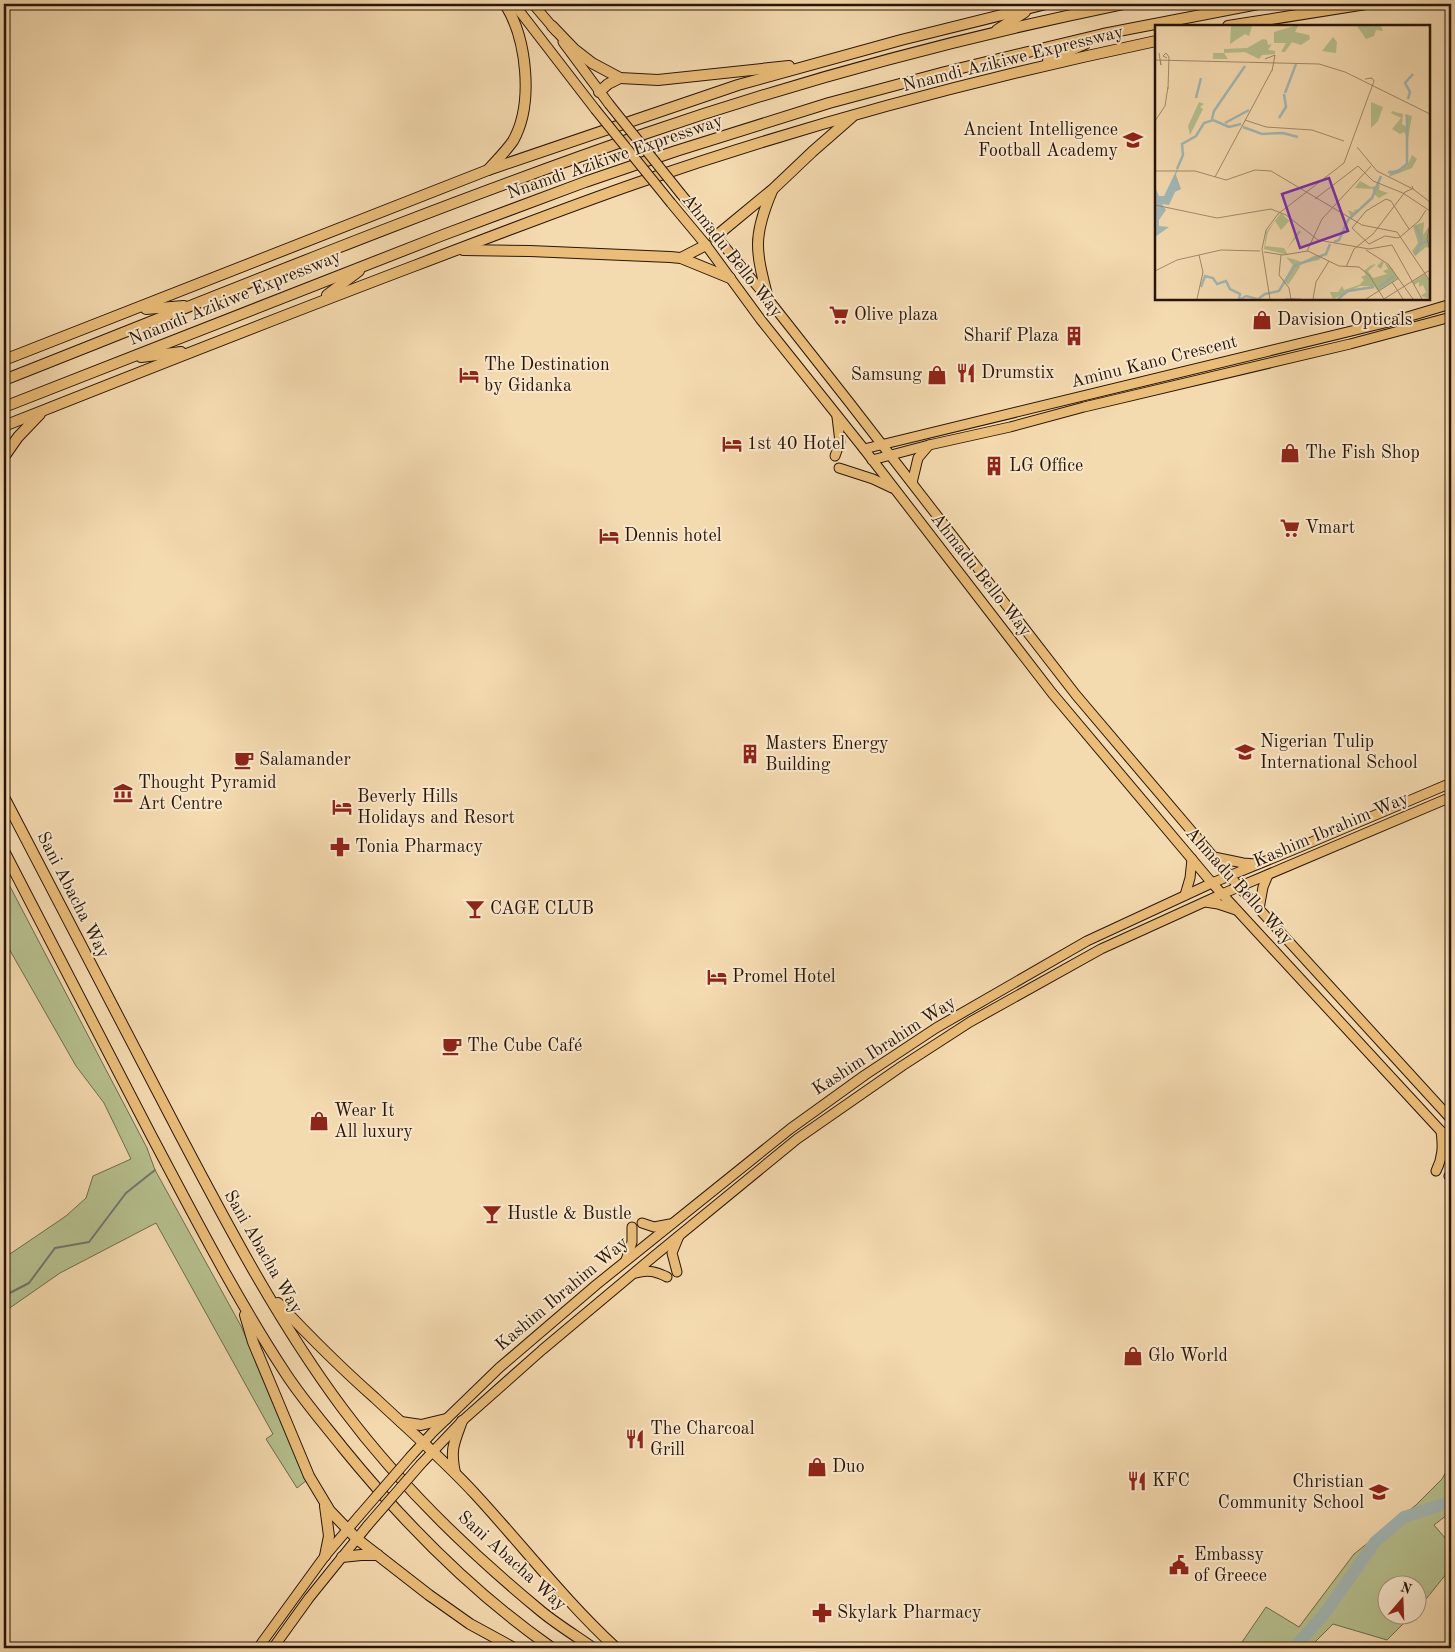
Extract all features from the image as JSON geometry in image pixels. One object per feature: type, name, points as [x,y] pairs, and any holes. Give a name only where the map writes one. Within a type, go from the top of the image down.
[{"type":"highway","points":[[488,170],[512,142],[519,128],[524,106],[523,55],[515,23],[505,4]]},
{"type":"highway","name":"Nnamdi Azikiwe Expressway","points":[[4,360],[488,170],[738,85],[800,67],[1046,4]]},
{"type":"highway","name":"Nnamdi Azikiwe Expressway","points":[[4,380],[426,213],[648,133],[875,64],[991,34],[1123,4]]},
{"type":"highway","name":"Nnamdi Azikiwe Expressway","points":[[4,407],[372,262],[585,182],[791,115],[945,72],[1103,34],[1258,4]]},
{"type":"highway","points":[[1234,25],[1366,4]]},
{"type":"highway","points":[[991,34],[1032,7]]},
{"type":"highway","points":[[552,26],[574,49],[592,63],[620,78],[658,80],[778,66],[800,67]]},
{"type":"highway","points":[[1036,67],[1097,39],[1103,34]]},
{"type":"highway","name":"Nnamdi Azikiwe Expressway","points":[[4,426],[316,303],[639,182],[854,115],[1036,67],[1155,41]]},
{"type":"highway","points":[[599,92],[608,84],[620,78]]},
{"type":"highway","points":[[715,237],[772,190],[854,115]]},
{"type":"highway","points":[[768,299],[760,272],[757,251],[758,234],[763,212],[772,190]]},
{"type":"highway","points":[[681,258],[706,245]]},
{"type":"highway","points":[[457,250],[530,251],[681,258],[730,278]]},
{"type":"highway","points":[[316,303],[372,262]]},
{"type":"highway","points":[[134,310],[195,305]]},
{"type":"highway","points":[[128,358],[195,351]]},
{"type":"highway","points":[[4,456],[18,437],[43,411]]},
{"type":"highway","name":"Sani Abacha Way","points":[[4,797],[123,1028],[262,1287],[307,1358],[344,1410],[382,1457],[428,1507],[485,1562],[543,1613],[593,1648]]},
{"type":"highway","points":[[4,852],[239,1298],[288,1376],[323,1424],[376,1489],[482,1594],[552,1648]]},
{"type":"highway","points":[[262,1287],[311,1338],[456,1474],[553,1583],[616,1648]]},
{"type":"highway","points":[[239,1298],[253,1342],[309,1476],[324,1502],[357,1539],[429,1595],[470,1624],[514,1648]]},
{"type":"highway","points":[[400,1421],[421,1425],[446,1419]]},
{"type":"highway","points":[[456,1474],[452,1448],[462,1421]]},
{"type":"highway","points":[[324,1502],[329,1536],[325,1556]]},
{"type":"highway","points":[[342,1557],[378,1555]]},
{"type":"main road","name":"Ahmadu Bello Way","points":[[514,4],[596,110],[706,245],[761,320],[1052,693],[1212,883],[1451,1142]]},
{"type":"main road","name":"Ahmadu Bello Way","points":[[533,4],[552,26],[599,92],[715,237],[768,299],[875,434],[1076,695],[1239,887],[1451,1119]]},
{"type":"main road","name":"Aminu Kano Crescent","points":[[864,450],[1397,320],[1451,304]]},
{"type":"main road","name":"Aminu Kano Crescent","points":[[872,460],[890,454],[1010,428],[1084,407],[1350,344],[1451,317]]},
{"type":"main road","points":[[835,456],[840,442],[836,414]]},
{"type":"main road","points":[[875,434],[894,442]]},
{"type":"main road","points":[[912,483],[918,458],[929,445]]},
{"type":"main road","points":[[838,468],[873,479],[895,490]]},
{"type":"main road","name":"Kashim Ibrahim Way","points":[[258,1648],[325,1556],[359,1516],[423,1442],[499,1368],[626,1261],[790,1129],[864,1075],[936,1028],[1087,941],[1212,883],[1451,783]]},
{"type":"main road","name":"Kashim Ibrahim Way","points":[[273,1648],[309,1598],[368,1525],[421,1464],[462,1421],[633,1273],[797,1139],[902,1066],[970,1022],[1101,949],[1222,894],[1451,796]]},
{"type":"main road","points":[[1214,857],[1243,864],[1259,864]]},
{"type":"main road","points":[[1185,895],[1190,878],[1192,859]]},
{"type":"main road","points":[[1259,909],[1268,875]]},
{"type":"main road","points":[[1204,902],[1218,904],[1238,911]]},
{"type":"main road","points":[[1436,1171],[1441,1161],[1443,1149],[1441,1131]]},
{"type":"main road","points":[[642,1223],[654,1227],[673,1223]]},
{"type":"main road","points":[[626,1261],[632,1242],[632,1226]]},
{"type":"main road","points":[[677,1272],[672,1253],[679,1235]]},
{"type":"main road","points":[[633,1273],[642,1271],[656,1272],[667,1277]]},
{"type":"green space","points":[[4,875],[147,1148],[155,1170],[241,1326],[307,1480],[297,1488],[266,1439],[273,1434],[156,1223],[60,1273],[4,1312],[4,1258],[66,1216],[86,1198],[93,1176],[131,1159],[104,1103],[76,1066],[4,940]]},
{"type":"green space","points":[[1451,1463],[1451,1512],[1434,1525],[1451,1545],[1451,1568],[1428,1597],[1428,1574],[1378,1574],[1378,1624],[1403,1624],[1387,1640],[1333,1624],[1309,1648],[1238,1648],[1266,1607],[1299,1627],[1354,1554],[1416,1505],[1442,1479]]},
{"type":"waterway","points":[[4,1296],[29,1283],[55,1248],[89,1242],[126,1193],[155,1170]]},
{"type":"waterway","points":[[1294,1648],[1325,1613],[1375,1542],[1404,1517],[1447,1503],[1451,1498]]},
{"type":"place","name":"Ancient Intelligence Football Academy","points":[[1133,140]]},
{"type":"place","name":"Olive plaza","points":[[839,315]]},
{"type":"place","name":"Davision Opticals","points":[[1262,320]]},
{"type":"place","name":"Sharif Plaza","points":[[1074,336]]},
{"type":"place","name":"Drumstix","points":[[966,373]]},
{"type":"place","name":"The Destination by Gidanka","points":[[469,375]]},
{"type":"place","name":"Samsung","points":[[937,375]]},
{"type":"place","name":"1st 40 Hotel","points":[[732,444]]},
{"type":"place","name":"The Fish Shop","points":[[1290,453]]},
{"type":"place","name":"LG Office","points":[[994,466]]},
{"type":"place","name":"Vmart","points":[[1290,528]]},
{"type":"place","name":"Dennis hotel","points":[[609,536]]},
{"type":"place","name":"Nigerian Tulip International School","points":[[1245,752]]},
{"type":"place","name":"Masters Energy Building","points":[[750,754]]},
{"type":"place","name":"Salamander","points":[[244,760]]},
{"type":"place","name":"Thought Pyramid Art Centre","points":[[123,793]]},
{"type":"place","name":"Beverly Hills Holidays and Resort","points":[[342,807]]},
{"type":"place","name":"Tonia Pharmacy","points":[[340,847]]},
{"type":"place","name":"CAGE CLUB","points":[[475,909]]},
{"type":"place","name":"Promel Hotel","points":[[717,977]]},
{"type":"place","name":"The Cube Café","points":[[452,1046]]},
{"type":"place","name":"Wear It All luxury","points":[[319,1121]]},
{"type":"place","name":"Hustle & Bustle","points":[[492,1214]]},
{"type":"place","name":"Glo World","points":[[1133,1356]]},
{"type":"place","name":"The Charcoal Grill","points":[[635,1439]]},
{"type":"place","name":"Duo","points":[[817,1467]]},
{"type":"place","name":"KFC","points":[[1137,1481]]},
{"type":"place","name":"Christian Community School","points":[[1379,1492]]},
{"type":"place","name":"Embassy of Greece","points":[[1179,1565]]},
{"type":"place","name":"Skylark Pharmacy","points":[[822,1613]]}]
